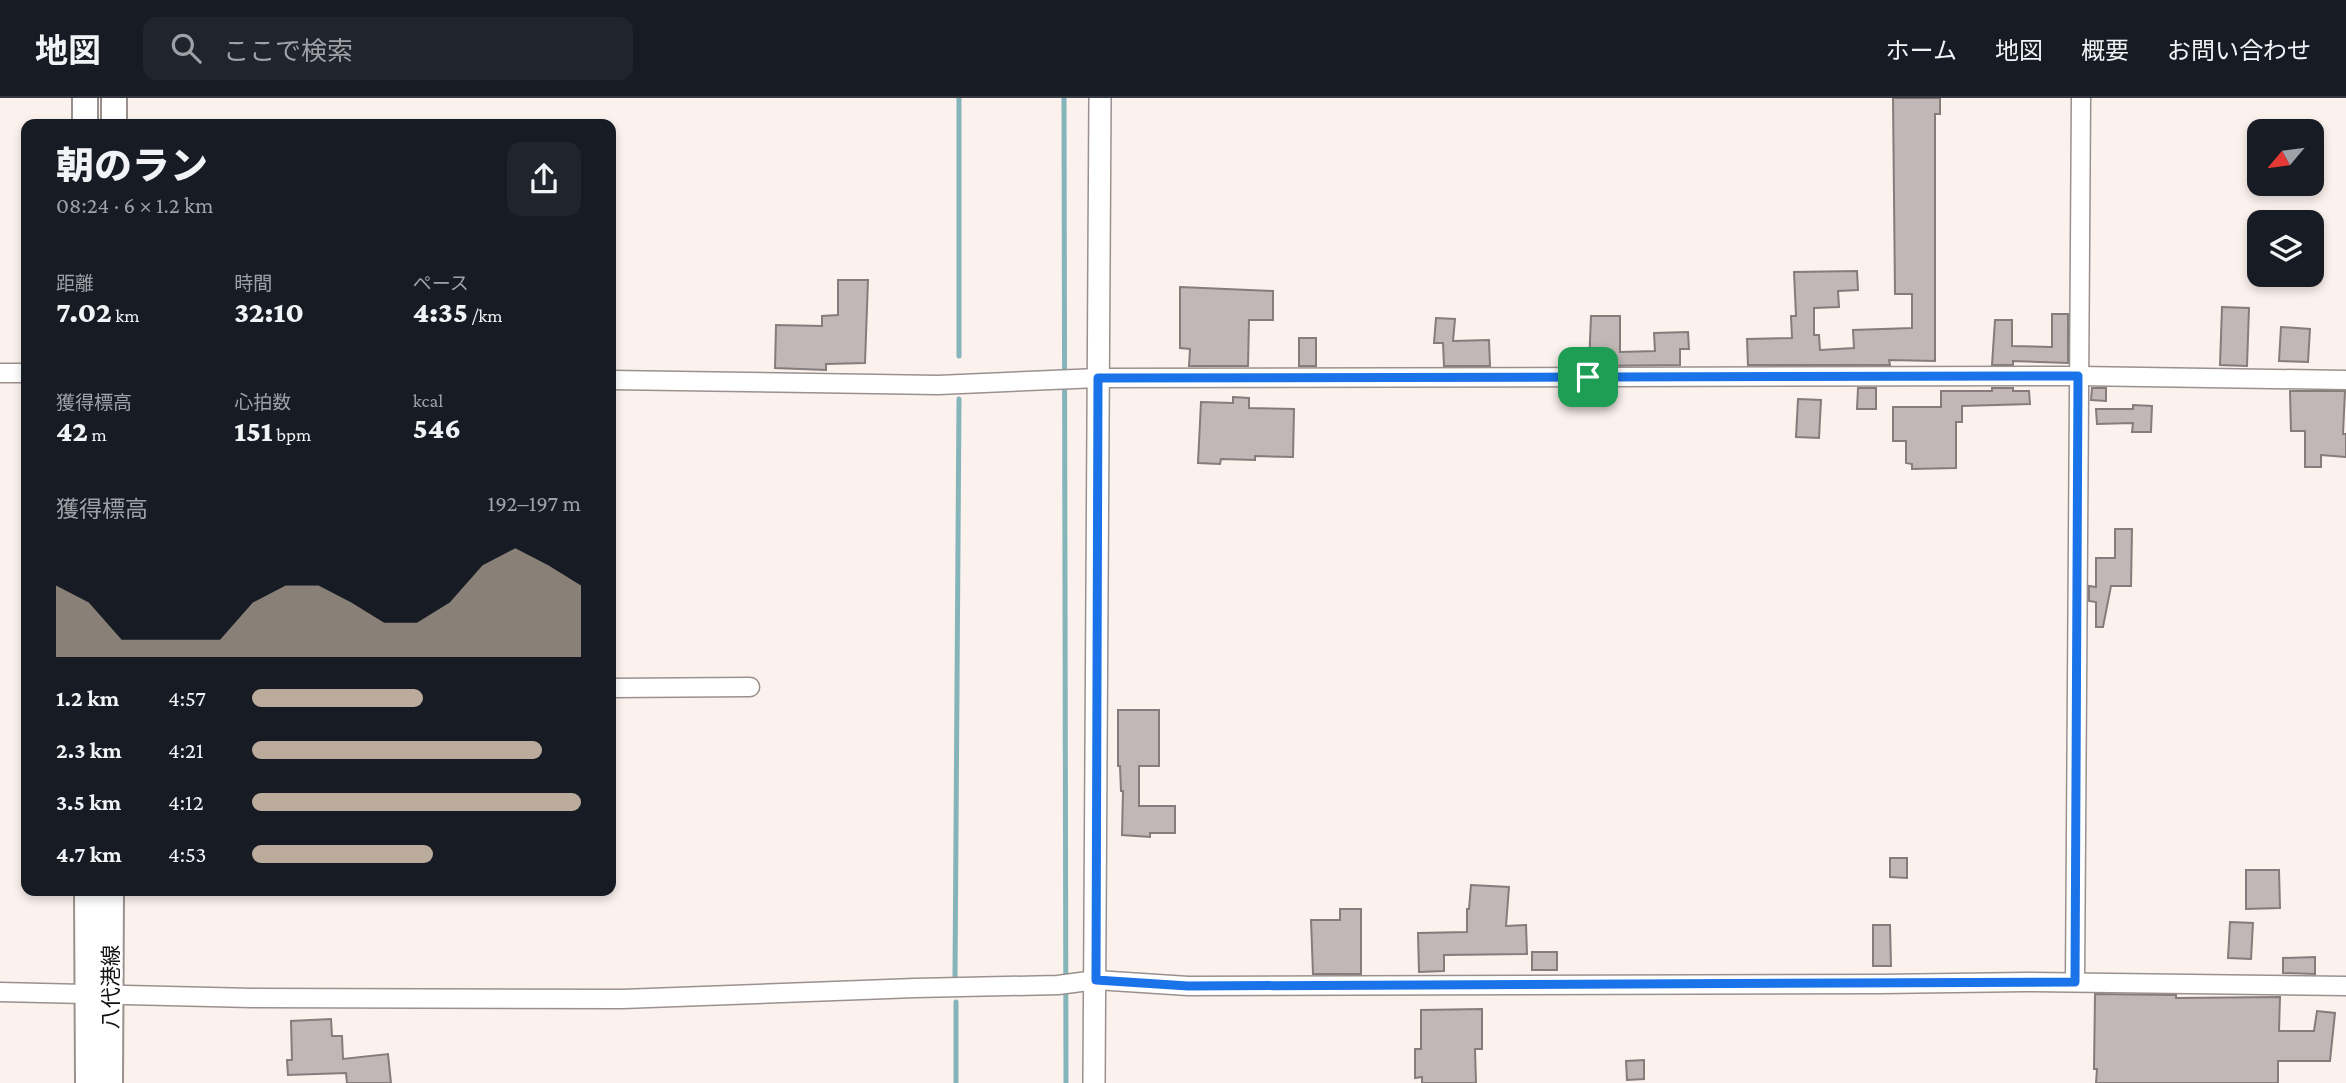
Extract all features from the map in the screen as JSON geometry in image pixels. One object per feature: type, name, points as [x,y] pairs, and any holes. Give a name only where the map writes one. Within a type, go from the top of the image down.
[{"type":"main road","points":[[85,98],[85,119]]},
{"type":"main road","points":[[114,98],[114,119]]},
{"type":"main road","name":"八代港線","points":[[89,896],[110,1083]]},
{"type":"main road","name":"八代港線","points":[[88,1083],[110,896]]},
{"type":"street","points":[[1094,1083],[1100,98]]},
{"type":"street","points":[[2075,982],[2081,98]]},
{"type":"street","points":[[0,373],[21,373]]},
{"type":"street","points":[[616,380],[938,385],[1098,378],[2078,376],[2346,380]]},
{"type":"street","points":[[616,688],[750,687]]},
{"type":"street","points":[[0,992],[265,998],[622,999],[1058,985],[1096,980],[1188,986],[2075,982],[2346,986]]},
{"type":"building","points":[[1893,98],[1940,98],[1940,114],[1935,114],[1935,361],[1889,360],[1890,365],[1748,365],[1747,339],[1792,338],[1791,316],[1796,316],[1794,272],[1857,271],[1858,290],[1838,291],[1839,307],[1814,308],[1814,335],[1819,335],[1820,350],[1854,348],[1853,330],[1912,328],[1912,294],[1895,294]]},
{"type":"building","points":[[838,280],[868,280],[865,363],[826,364],[826,370],[775,368],[776,325],[822,326],[822,316],[838,315]]},
{"type":"building","points":[[1180,287],[1273,291],[1273,320],[1249,320],[1248,366],[1189,366],[1190,349],[1180,348]]},
{"type":"building","points":[[2222,307],[2249,308],[2247,366],[2220,365]]},
{"type":"building","points":[[2052,314],[2068,314],[2068,363],[2013,361],[2013,365],[1992,365],[1995,320],[2012,320],[2012,346],[2052,347]]},
{"type":"building","points":[[1591,316],[1620,316],[1620,352],[1655,351],[1654,333],[1688,332],[1689,349],[1680,349],[1680,365],[1589,366]]},
{"type":"building","points":[[1436,318],[1455,319],[1453,341],[1489,340],[1490,366],[1444,366],[1443,343],[1434,343]]},
{"type":"building","points":[[2281,327],[2310,329],[2308,362],[2279,361]]},
{"type":"building","points":[[1299,338],[1316,338],[1316,366],[1299,366]]},
{"type":"building","points":[[1858,388],[1876,388],[1876,409],[1857,409]]},
{"type":"building","points":[[1992,388],[2029,391],[2030,404],[1962,406],[1962,422],[1956,422],[1956,468],[1912,469],[1912,464],[1906,463],[1906,441],[1893,441],[1893,407],[1941,407],[1941,391],[1992,391]]},
{"type":"building","points":[[2092,388],[2106,388],[2106,401],[2091,400]]},
{"type":"building","points":[[2290,391],[2345,391],[2343,434],[2346,434],[2346,457],[2321,455],[2321,467],[2305,467],[2305,431],[2291,431]]},
{"type":"building","points":[[1233,397],[1249,398],[1249,408],[1294,409],[1293,457],[1255,456],[1255,460],[1221,459],[1220,464],[1198,463],[1201,402],[1233,403]]},
{"type":"building","points":[[1798,399],[1821,400],[1819,438],[1796,437]]},
{"type":"building","points":[[2133,405],[2152,406],[2151,432],[2132,432],[2133,423],[2097,424],[2096,409],[2133,409]]},
{"type":"building","points":[[2115,529],[2132,529],[2131,586],[2111,586],[2103,627],[2096,627],[2096,602],[2089,601],[2089,586],[2096,587],[2096,558],[2115,558]]},
{"type":"building","points":[[1118,710],[1159,710],[1159,766],[1139,766],[1139,806],[1175,806],[1175,833],[1150,833],[1150,837],[1122,835],[1123,791],[1118,766]]},
{"type":"building","points":[[1890,858],[1907,858],[1907,878],[1890,877]]},
{"type":"building","points":[[2246,870],[2279,870],[2280,908],[2246,909]]},
{"type":"building","points":[[1471,885],[1509,887],[1506,926],[1526,925],[1527,954],[1444,955],[1444,971],[1419,972],[1418,933],[1467,932]]},
{"type":"building","points":[[1340,909],[1361,909],[1361,974],[1313,974],[1311,920],[1340,920]]},
{"type":"building","points":[[2230,922],[2253,923],[2251,959],[2228,958]]},
{"type":"building","points":[[1873,925],[1890,925],[1891,966],[1873,966]]},
{"type":"building","points":[[1532,952],[1557,952],[1557,970],[1532,970]]},
{"type":"building","points":[[2315,957],[2315,974],[2283,973],[2283,958]]},
{"type":"building","points":[[2095,994],[2176,995],[2176,998],[2280,997],[2279,1031],[2314,1031],[2317,1011],[2335,1013],[2330,1061],[2278,1061],[2278,1083],[2096,1083]]},
{"type":"building","points":[[1482,1009],[1482,1049],[1475,1049],[1476,1083],[1422,1083],[1422,1077],[1415,1078],[1415,1049],[1421,1049],[1421,1010]]},
{"type":"building","points":[[331,1019],[332,1036],[342,1036],[343,1059],[388,1054],[391,1083],[347,1083],[346,1073],[288,1075],[287,1060],[292,1060],[291,1021]]},
{"type":"building","points":[[1644,1060],[1644,1079],[1627,1080],[1626,1061]]},
{"type":"waterway","points":[[959,98],[959,356]]},
{"type":"waterway","points":[[1064,98],[1066,1083]]},
{"type":"waterway","points":[[955,977],[959,399]]},
{"type":"waterway","points":[[956,1002],[956,1083]]},
{"type":"route","points":[[2078,376],[2075,982],[1188,986],[1096,980],[1098,378],[1588,377],[2078,376]]}]
